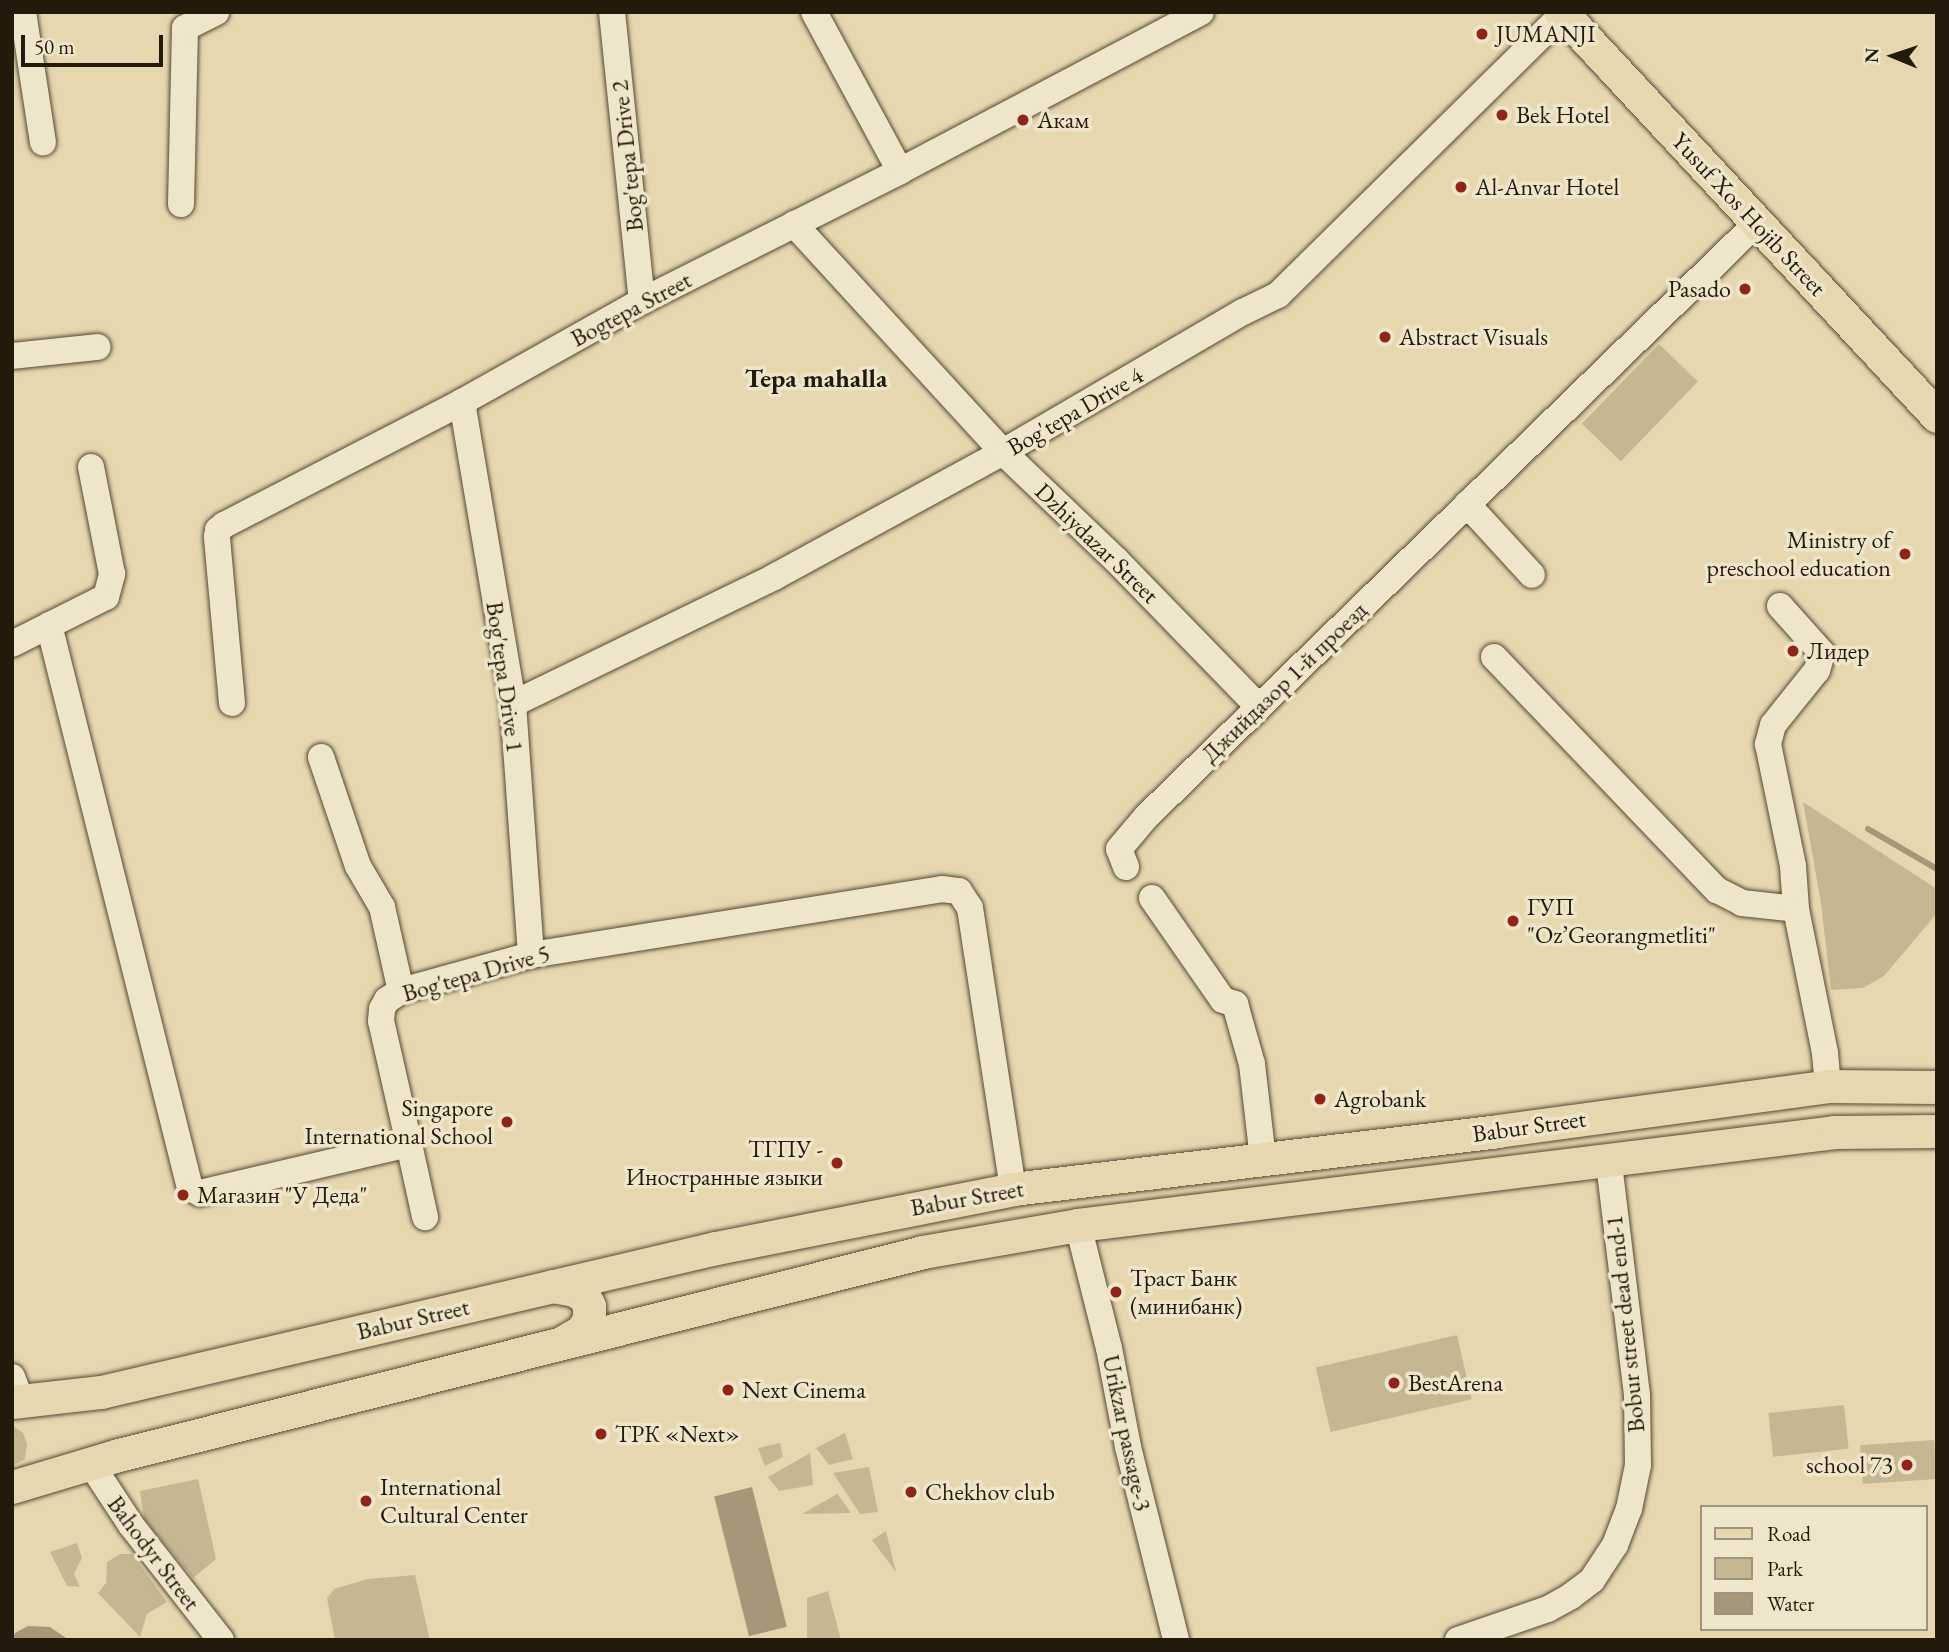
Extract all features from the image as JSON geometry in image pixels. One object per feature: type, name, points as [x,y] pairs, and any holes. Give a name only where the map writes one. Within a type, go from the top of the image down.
[{"type":"main road","name":"Yusuf Xos Hojib Street","points":[[1562,13],[1937,416]]},
{"type":"main road","name":"Babur Street","points":[[15,1393],[101,1392],[729,1245],[1013,1189],[1438,1138],[1828,1086],[1937,1087]]},
{"type":"main road","name":"Babur Street","points":[[20,1485],[91,1464],[923,1252],[1078,1225],[1609,1162],[1834,1132],[1937,1131]]},
{"type":"main road","points":[[1438,1138],[1443,1182]]},
{"type":"main road","points":[[552,1286],[574,1290],[584,1296],[589,1306],[589,1320],[582,1331],[563,1342]]},
{"type":"street","points":[[23,12],[43,142]]},
{"type":"street","points":[[181,204],[185,27],[216,12]]},
{"type":"street","name":"Bog'tepa Drive 2","points":[[612,12],[642,301]]},
{"type":"street","points":[[814,12],[900,171]]},
{"type":"street","name":"Bogtepa Street","points":[[232,703],[218,530],[462,402],[642,301],[900,171],[1201,12]]},
{"type":"street","name":"Bog'tepa Drive 4","points":[[513,704],[774,577],[1003,452],[1243,312],[1279,295],[1562,13]]},
{"type":"street","name":"Джийдазор 1-й проезд","points":[[1126,867],[1119,849],[1147,816],[1757,223]]},
{"type":"street","name":"Dzhiydazar Street","points":[[794,224],[1003,452],[1116,560],[1258,706]]},
{"type":"street","points":[[12,356],[98,347]]},
{"type":"street","name":"Bog'tepa Drive 1","points":[[462,402],[513,704],[531,955]]},
{"type":"street","points":[[12,644],[106,597],[112,574],[91,467]]},
{"type":"street","points":[[1467,504],[1532,575]]},
{"type":"street","points":[[1780,606],[1822,653],[1817,670],[1773,725],[1768,744],[1793,866],[1796,909],[1825,1053],[1828,1086]]},
{"type":"street","points":[[49,625],[190,1188],[200,1193],[409,1144]]},
{"type":"street","points":[[1494,657],[1717,890],[1742,903],[1796,909]]},
{"type":"street","points":[[321,757],[358,866],[382,907],[401,991]]},
{"type":"street","name":"Bog'tepa Drive 5","points":[[425,1217],[381,1021],[382,1009],[387,1000],[401,991],[531,955],[942,889],[959,891],[970,908],[1013,1189]]},
{"type":"street","points":[[1152,898],[1223,1000],[1235,1004],[1252,1064],[1263,1159]]},
{"type":"street","name":"Bobur street dead end-1","points":[[1458,1640],[1548,1609],[1592,1580],[1615,1545],[1629,1509],[1638,1465],[1637,1395],[1609,1162]]},
{"type":"street","name":"Urikzar passage-3","points":[[1078,1225],[1108,1348],[1128,1447],[1176,1640]]},
{"type":"street","name":"Bahodyr Street","points":[[91,1464],[131,1525],[220,1640]]},
{"type":"green space","points":[[1659,344],[1698,382],[1621,461],[1582,424]]},
{"type":"green space","points":[[1803,802],[1937,889],[1937,913],[1884,976],[1863,988],[1831,990],[1821,903]]},
{"type":"green space","name":"BestArena","points":[[1457,1335],[1472,1399],[1331,1432],[1316,1368]]},
{"type":"green space","points":[[1844,1405],[1849,1449],[1773,1457],[1768,1413]]},
{"type":"green space","points":[[12,1425],[23,1433],[27,1444],[25,1459],[12,1466]]},
{"type":"green space","points":[[845,1433],[853,1459],[829,1465],[816,1448]]},
{"type":"green space","points":[[1934,1440],[1937,1479],[1863,1484],[1860,1445]]},
{"type":"green space","points":[[780,1443],[783,1457],[765,1466],[758,1448]]},
{"type":"green space","points":[[810,1453],[813,1485],[779,1491],[768,1477]]},
{"type":"green space","points":[[869,1467],[878,1512],[860,1514],[833,1473]]},
{"type":"green space","points":[[198,1479],[216,1559],[193,1578],[144,1519],[140,1491]]},
{"type":"green space","points":[[837,1494],[851,1513],[802,1514]]},
{"type":"green space","points":[[886,1531],[896,1572],[872,1540]]},
{"type":"green space","points":[[77,1543],[82,1558],[74,1574],[80,1587],[67,1586],[50,1552]]},
{"type":"green space","points":[[120,1554],[132,1554],[167,1602],[147,1614],[140,1637],[98,1593],[106,1583],[107,1562]]},
{"type":"green space","points":[[415,1575],[430,1640],[335,1640],[327,1598],[334,1589],[368,1579]]},
{"type":"green space","points":[[828,1591],[841,1640],[807,1640],[807,1598]]},
{"type":"water","points":[[752,1487],[787,1627],[749,1636],[714,1496]]},
{"type":"water","points":[[28,1626],[50,1627],[69,1640],[12,1640],[15,1633]]},
{"type":"waterway","points":[[1868,829],[1937,869]]},
{"type":"place","name":"JUMANJI","points":[[1482,34]]},
{"type":"place","name":"Bek Hotel","points":[[1502,115]]},
{"type":"place","name":"Акам","points":[[1023,120]]},
{"type":"place","name":"Al-Anvar Hotel","points":[[1461,187]]},
{"type":"place","name":"Pasado","points":[[1745,289]]},
{"type":"place","name":"Abstract Visuals","points":[[1385,337]]},
{"type":"place","name":"Ministry of preschool education","points":[[1905,554]]},
{"type":"place","name":"Лидер","points":[[1793,651]]},
{"type":"place","name":"ГУП \"Oz’Georangmetliti\"","points":[[1513,921]]},
{"type":"place","name":"Agrobank","points":[[1320,1099]]},
{"type":"place","name":"Singapore International School","points":[[507,1122]]},
{"type":"place","name":"ТГПУ - Иностранные языки","points":[[837,1163]]},
{"type":"place","name":"Магазин \"У Деда\"","points":[[183,1195]]},
{"type":"place","name":"Траст Банк (минибанк)","points":[[1116,1292]]},
{"type":"place","name":"BestArena","points":[[1394,1383]]},
{"type":"place","name":"Next Cinema","points":[[728,1390]]},
{"type":"place","name":"ТРК «Next»","points":[[601,1434]]},
{"type":"place","name":"school 73","points":[[1907,1465]]},
{"type":"place","name":"Chekhov club","points":[[911,1492]]},
{"type":"place","name":"International Cultural Center","points":[[366,1501]]},
{"type":"district","name":"Tepa mahalla","points":[[816,379]]}]
